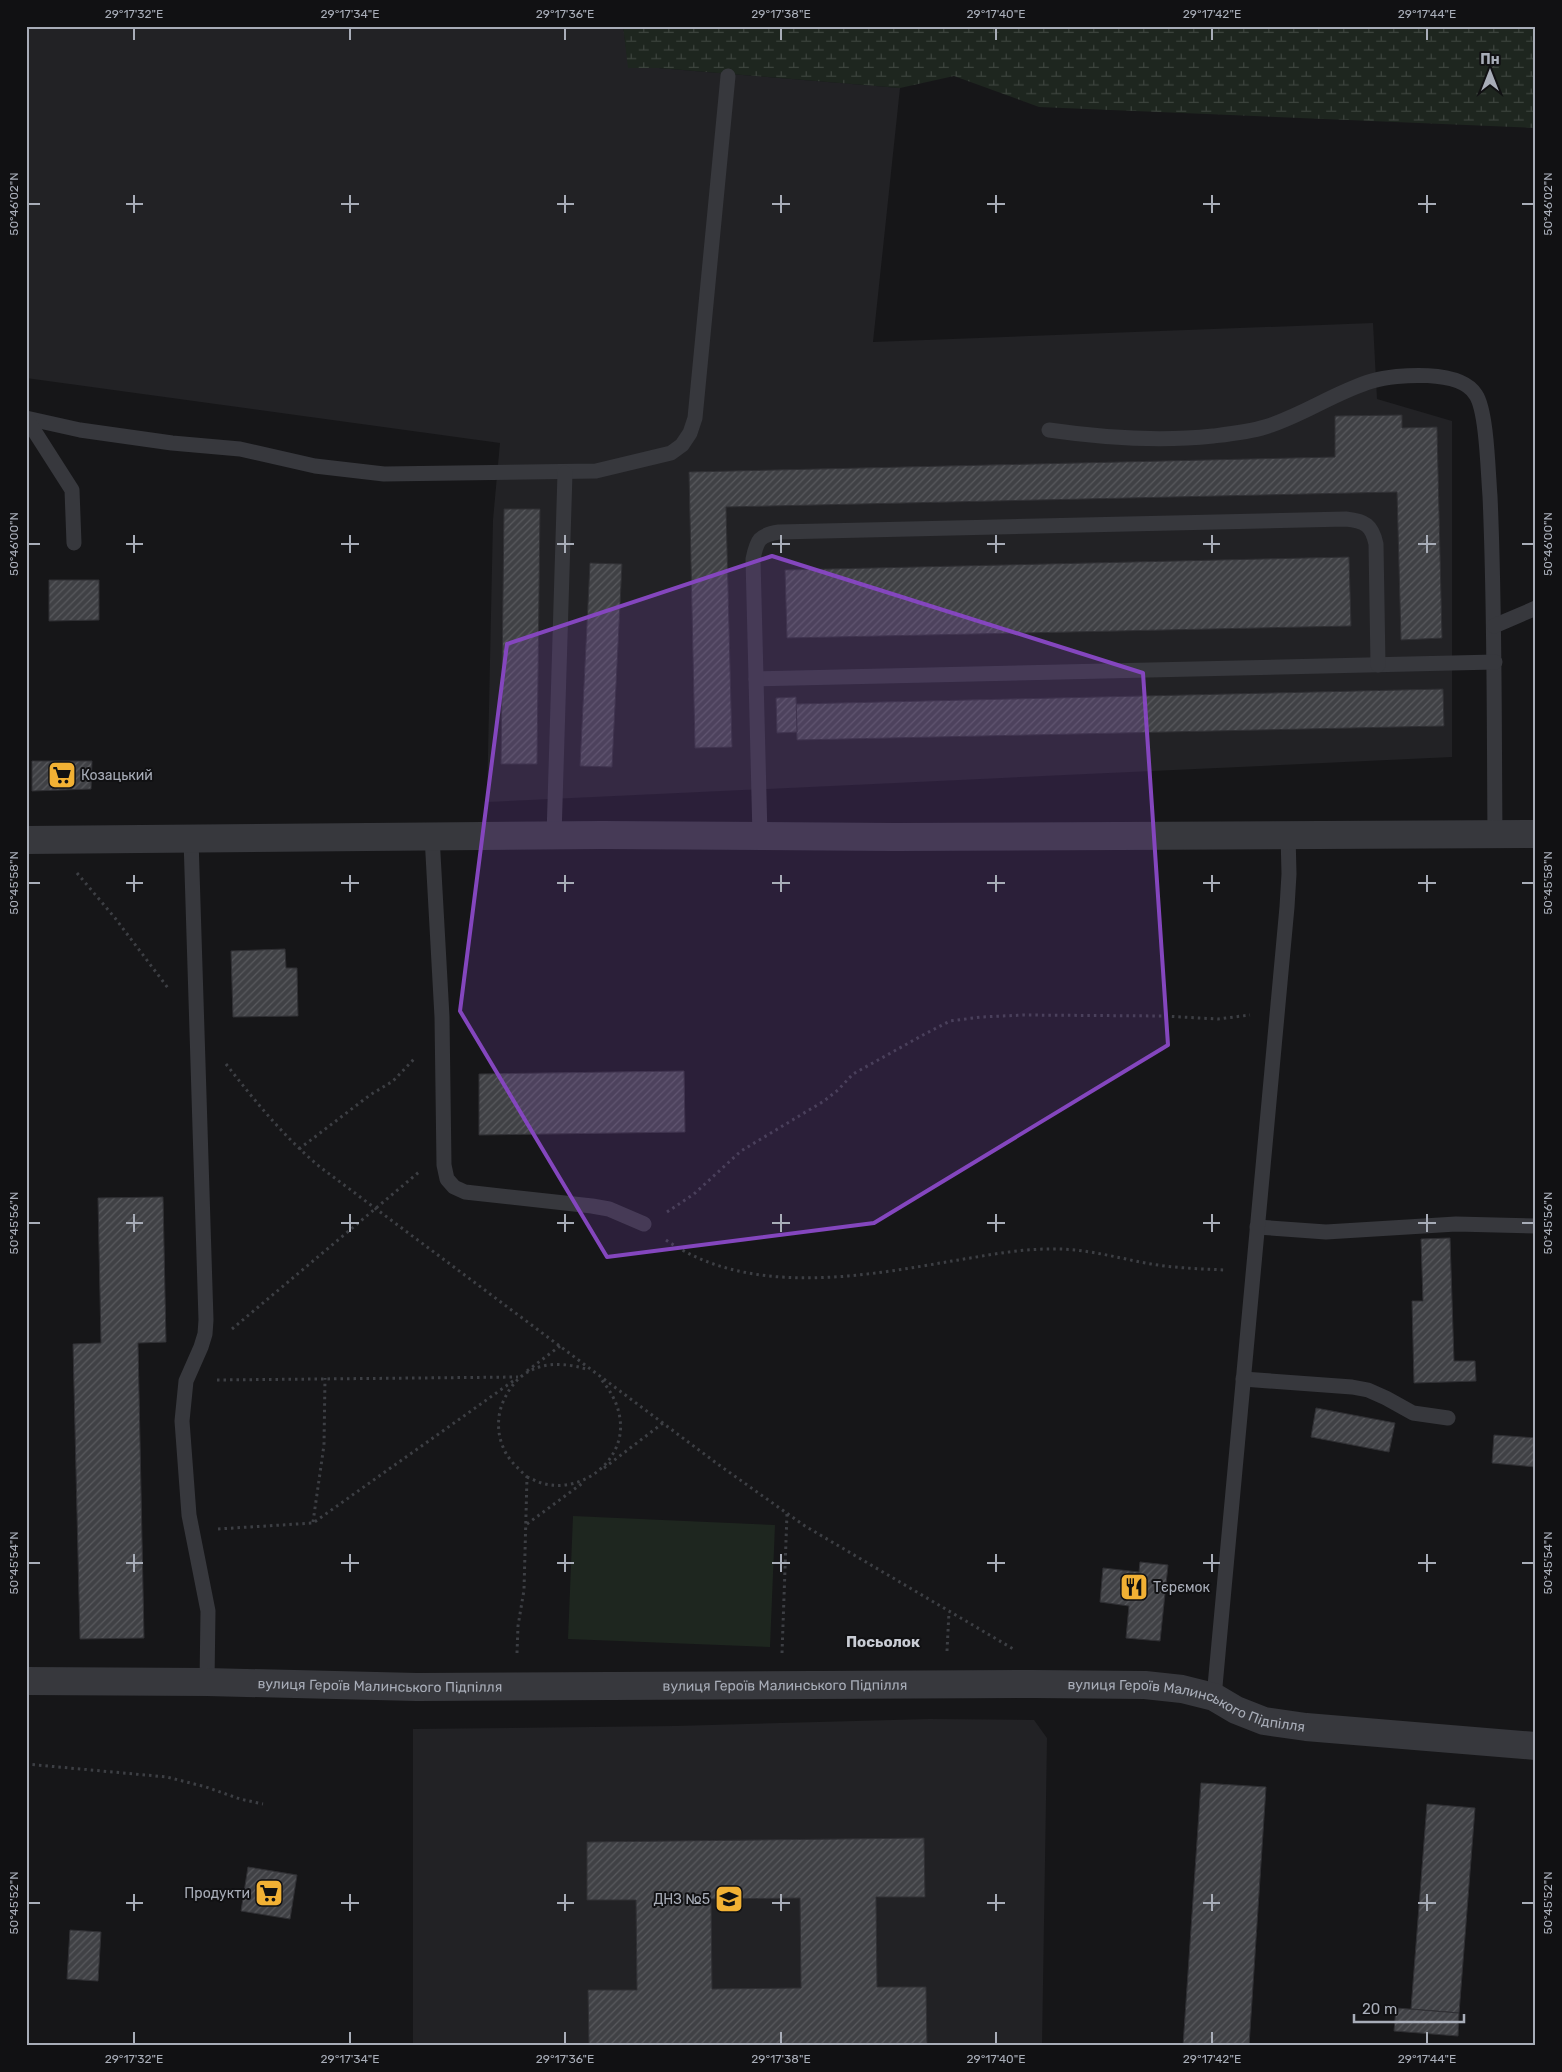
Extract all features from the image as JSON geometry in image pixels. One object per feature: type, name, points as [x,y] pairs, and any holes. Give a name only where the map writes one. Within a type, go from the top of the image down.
[{"type":"street","points":[[37,840],[432,836],[1536,834]]},
{"type":"street","name":"вулиця Героїв Малинського Підпілля","points":[[26,1681],[207,1682],[418,1687],[1145,1685],[1182,1689],[1214,1698],[1264,1721],[1306,1727],[1536,1746]]},
{"type":"lane","points":[[26,418],[80,430],[172,443],[240,449],[316,466],[362,473],[421,474],[509,471],[565,473],[606,469],[671,453],[682,444],[690,433],[695,418],[728,76]]},
{"type":"lane","points":[[1049,430],[1130,440],[1181,440],[1231,434],[1265,427],[1373,381],[1394,377],[1436,377],[1453,379],[1467,385],[1476,394],[1478,400],[1484,429],[1490,493],[1495,662],[1495,835]]},
{"type":"lane","points":[[26,418],[72,490],[74,543]]},
{"type":"lane","points":[[554,836],[565,473]]},
{"type":"lane","points":[[760,836],[753,560],[756,544],[764,534],[779,532],[1361,520],[1373,531],[1376,544],[1378,665]]},
{"type":"lane","points":[[1494,626],[1536,608]]},
{"type":"lane","points":[[756,679],[1495,662]]},
{"type":"lane","points":[[1214,1698],[1289,874],[1288,834]]},
{"type":"lane","points":[[432,836],[442,1033],[443,1152],[447,1179],[454,1188],[465,1192],[592,1206],[609,1210],[644,1224]]},
{"type":"lane","points":[[191,839],[206,1291],[205,1334],[186,1381],[182,1421],[189,1515],[208,1611],[207,1682]]},
{"type":"lane","points":[[1257,1227],[1326,1232],[1456,1224],[1536,1226]]},
{"type":"lane","points":[[1243,1379],[1352,1387],[1368,1390],[1413,1413],[1448,1418]]},
{"type":"path","points":[[37,840],[115,918],[243,1087],[299,1149],[663,1424],[805,1526],[1023,1655],[1034,1668],[1034,1684]]},
{"type":"path","points":[[1253,1272],[1164,1266],[1090,1251],[1049,1249],[996,1254],[870,1273],[822,1277],[755,1274],[738,1271],[701,1259],[669,1242],[644,1224],[680,1205],[741,1151],[824,1101],[853,1074],[950,1021],[980,1017],[1024,1015],[1164,1016],[1218,1019],[1247,1016],[1277,1008]]},
{"type":"path","points":[[299,1149],[370,1094],[393,1081],[411,1063],[430,1038],[442,1033]]},
{"type":"path","points":[[205,1334],[221,1334],[240,1324],[443,1152]]},
{"type":"path","points":[[192,1531],[313,1522],[560,1346]]},
{"type":"path","points":[[186,1381],[518,1377],[536,1368],[555,1364],[574,1365],[593,1371],[606,1385],[616,1401],[621,1420],[619,1439],[612,1456],[599,1471],[583,1481],[564,1485],[545,1484],[527,1477],[513,1464],[503,1448],[498,1429],[500,1410],[507,1392],[518,1377]]},
{"type":"path","points":[[313,1522],[324,1445],[325,1378]]},
{"type":"path","points":[[526,1524],[663,1424]]},
{"type":"path","points":[[517,1686],[517,1640],[524,1590],[527,1477]]},
{"type":"path","points":[[780,1686],[787,1513]]},
{"type":"path","points":[[946,1685],[949,1612]]},
{"type":"path","points":[[26,1764],[166,1777],[206,1787],[240,1799],[264,1804]]},
{"type":"highlighted area","points":[[772,556],[1143,673],[1168,1045],[874,1223],[607,1257],[460,1011],[507,644]]},
{"type":"shaded area","points":[[26,26],[623,26],[629,68],[659,68],[900,88],[873,342],[1373,323],[1377,399],[1452,421],[1452,757],[487,802],[493,520],[500,443],[26,378]]},
{"type":"shaded area","name":"ДНЗ №5","points":[[929,1719],[1034,1720],[1047,1738],[1042,2046],[413,2046],[413,1729],[675,1726]]},
{"type":"green space","points":[[623,26],[1536,26],[1536,128],[1039,107],[954,76],[900,88],[659,68],[628,68]]},
{"type":"green space","points":[[573,1516],[775,1525],[770,1647],[568,1639]]},
{"type":"building","points":[[1402,415],[1402,428],[1437,427],[1442,638],[1401,640],[1397,492],[726,507],[732,747],[695,748],[689,472],[1335,457],[1335,416]]},
{"type":"building","points":[[504,509],[540,509],[537,764],[501,764]]},
{"type":"building","points":[[1349,557],[1351,626],[787,638],[785,570]]},
{"type":"building","points":[[590,563],[622,564],[612,767],[580,766]]},
{"type":"building","points":[[49,580],[99,580],[99,620],[49,621]]},
{"type":"building","points":[[1443,689],[1444,726],[797,740],[796,704]]},
{"type":"building","points":[[796,697],[797,732],[777,733],[776,698]]},
{"type":"building","name":"Козацький","points":[[32,761],[92,761],[91,789],[32,791]]},
{"type":"building","points":[[285,949],[286,968],[297,968],[298,1016],[233,1017],[231,951]]},
{"type":"building","points":[[684,1071],[685,1132],[479,1135],[479,1074]]},
{"type":"building","points":[[163,1197],[166,1342],[138,1343],[144,1638],[80,1639],[73,1344],[101,1343],[98,1198]]},
{"type":"building","points":[[1450,1238],[1454,1361],[1475,1361],[1476,1381],[1414,1383],[1412,1301],[1423,1301],[1421,1239]]},
{"type":"building","points":[[1316,1408],[1395,1423],[1389,1452],[1311,1437]]},
{"type":"building","points":[[1494,1435],[1536,1438],[1536,1467],[1492,1463]]},
{"type":"building","name":"Тєрємок","points":[[1140,1562],[1168,1565],[1160,1641],[1126,1638],[1129,1606],[1100,1602],[1103,1568],[1139,1572]]},
{"type":"building","points":[[1201,1783],[1266,1787],[1249,2046],[1183,2046]]},
{"type":"building","points":[[1427,1804],[1475,1808],[1459,2013],[1411,2009]]},
{"type":"building","points":[[924,1838],[925,1897],[876,1897],[877,1987],[926,1987],[927,2045],[589,2046],[588,1990],[637,1990],[636,1900],[587,1900],[587,1842]],"holes":[[[800,1898],[801,1988],[712,1989],[711,1899]]]},
{"type":"building","name":"Продукти","points":[[248,1867],[297,1875],[290,1919],[241,1911]]},
{"type":"building","points":[[70,1930],[101,1932],[98,1981],[67,1979]]},
{"type":"building","points":[[1396,2008],[1459,2013],[1458,2036],[1394,2031]]},
{"type":"place","name":"Козацький","points":[[62,775]]},
{"type":"place","name":"Тєрємок","points":[[1134,1587]]},
{"type":"place","name":"Продукти","points":[[269,1893]]},
{"type":"place","name":"ДНЗ №5","points":[[729,1899]]},
{"type":"district","name":"Посьолок","points":[[883,1642]]}]
